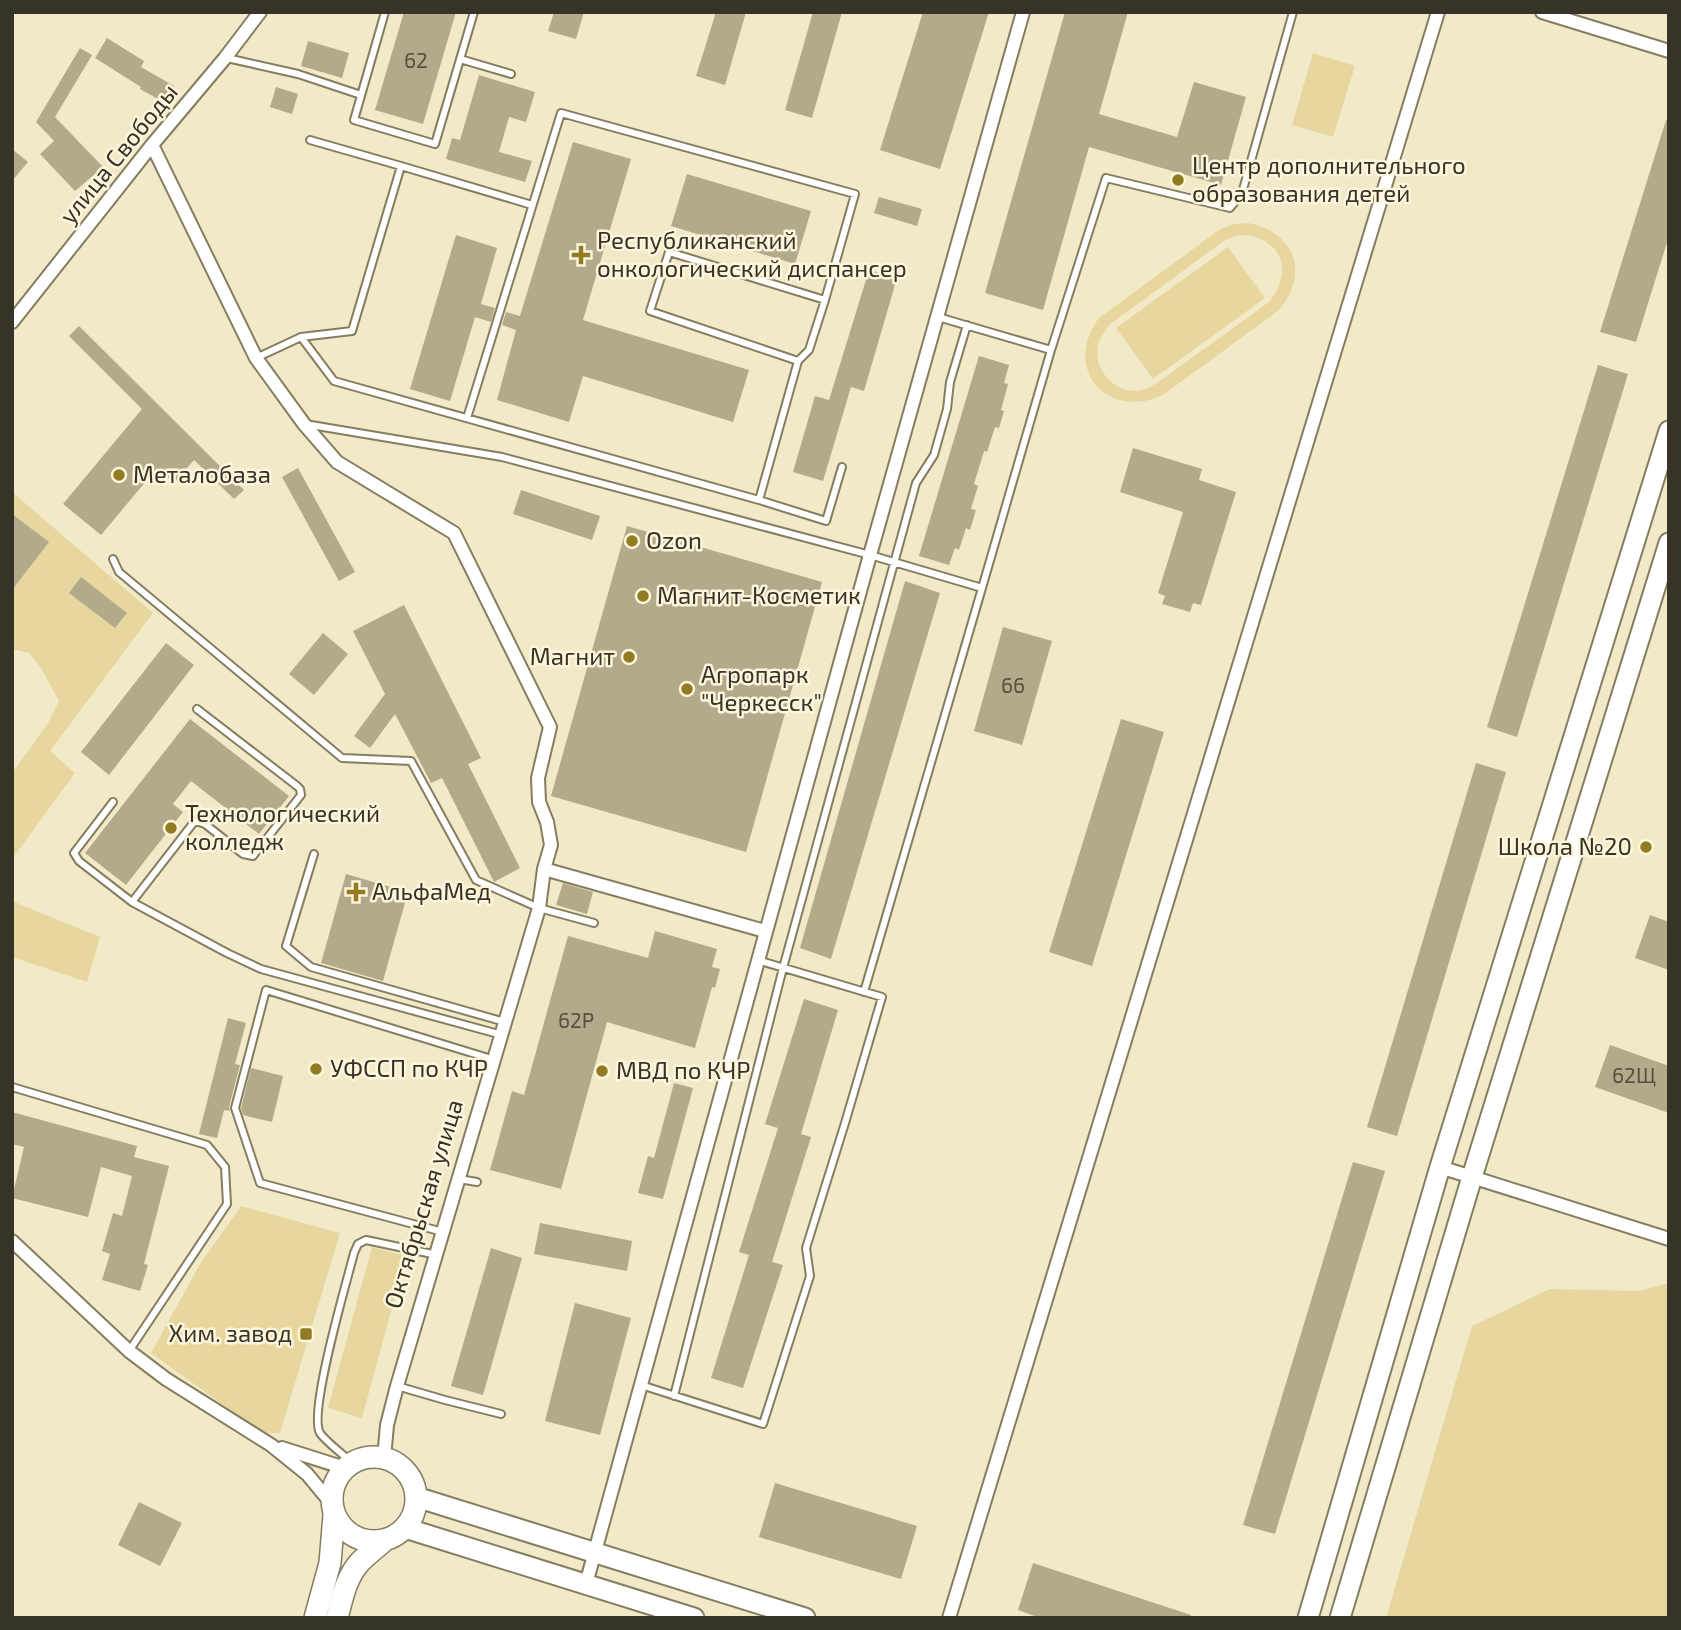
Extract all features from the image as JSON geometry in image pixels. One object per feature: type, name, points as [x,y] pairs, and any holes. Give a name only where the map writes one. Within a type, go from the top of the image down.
[{"type":"main road","points":[[314,1618],[330,1563],[332,1491],[349,1465],[368,1457],[393,1461],[408,1475],[416,1497],[415,1508],[405,1528],[385,1540],[373,1542],[350,1534],[341,1526],[333,1509]]},
{"type":"main road","points":[[337,1618],[351,1575],[359,1563],[385,1540]]},
{"type":"street","name":"улица Свободы","points":[[12,322],[260,12]]},
{"type":"street","points":[[586,1584],[765,931],[1023,12]]},
{"type":"street","points":[[949,1618],[1438,12]]},
{"type":"street","points":[[1542,12],[1669,51]]},
{"type":"street","name":"Октябрьская улица","points":[[152,145],[257,358],[303,424],[338,462],[454,533],[550,727],[538,778],[539,802],[547,822],[551,845],[538,908],[397,1386],[387,1425],[384,1458]]},
{"type":"street","points":[[1308,1618],[1440,1167],[1669,431]]},
{"type":"street","points":[[1340,1618],[1472,1177],[1669,543]]},
{"type":"street","points":[[544,869],[765,931]]},
{"type":"street","points":[[1440,1167],[1669,1239]]},
{"type":"street","points":[[12,1241],[129,1351],[166,1379],[271,1445],[307,1475],[333,1509]]},
{"type":"street","points":[[271,1445],[349,1465]]},
{"type":"street","points":[[416,1497],[805,1618]]},
{"type":"street","points":[[405,1528],[694,1618]]},
{"type":"lane","points":[[385,12],[354,120],[435,144],[474,12]]},
{"type":"lane","points":[[864,992],[1051,350],[1106,178],[1230,208],[1242,193],[1293,12]]},
{"type":"lane","points":[[225,58],[298,74],[361,95]]},
{"type":"lane","points":[[460,59],[511,74]]},
{"type":"lane","points":[[467,418],[561,113],[855,194],[809,350],[798,361],[759,500]]},
{"type":"lane","points":[[310,140],[531,205]]},
{"type":"lane","points":[[257,358],[301,337],[352,331],[401,166]]},
{"type":"lane","points":[[798,361],[650,312],[669,252],[825,300]]},
{"type":"lane","points":[[937,316],[1051,350]]},
{"type":"lane","points":[[674,1395],[783,968],[894,562],[916,483],[934,454],[947,409],[950,382],[967,325]]},
{"type":"lane","points":[[301,337],[334,381],[827,521],[842,467]]},
{"type":"lane","points":[[303,424],[502,457],[870,555],[982,588]]},
{"type":"lane","points":[[113,559],[119,572],[342,758],[411,761],[476,880],[538,908],[594,923]]},
{"type":"lane","points":[[132,902],[194,822],[205,824],[243,854],[253,856],[301,794],[297,786],[197,709]]},
{"type":"lane","points":[[113,802],[74,853],[79,861],[132,902],[261,969],[502,1035]]},
{"type":"lane","points":[[314,854],[286,946],[311,967],[505,1022]]},
{"type":"lane","points":[[640,1385],[763,1424],[810,1276],[806,1248],[882,997],[757,960]]},
{"type":"lane","points":[[443,1233],[260,1183],[235,1108],[266,990],[495,1060]]},
{"type":"lane","points":[[12,1087],[207,1145],[225,1167],[227,1204],[129,1351]]},
{"type":"lane","points":[[460,1179],[477,1182]]},
{"type":"lane","points":[[349,1465],[320,1433],[317,1420],[330,1341],[354,1253],[358,1244],[366,1240],[437,1255]]},
{"type":"lane","points":[[397,1386],[501,1414]]},
{"type":"shaded area","points":[[1313,53],[1355,66],[1333,137],[1292,125]]},
{"type":"shaded area","points":[[1248,223],[1264,228],[1277,235],[1293,256],[1294,282],[1279,310],[1163,395],[1142,401],[1124,401],[1108,395],[1096,385],[1088,371],[1085,355],[1089,337],[1099,318],[1219,230],[1233,224]],"holes":[[[1247,235],[1270,244],[1281,261],[1281,281],[1269,302],[1149,387],[1136,391],[1127,390],[1106,377],[1101,370],[1097,354],[1099,342],[1109,325],[1224,241]]]},
{"type":"shaded area","points":[[1228,247],[1265,298],[1153,379],[1116,328]]},
{"type":"shaded area","points":[[12,492],[153,613],[50,751],[75,773],[12,859],[12,773],[48,723],[59,701],[41,668],[29,653],[12,649]]},
{"type":"shaded area","points":[[12,901],[100,937],[87,982],[12,957]]},
{"type":"shaded area","points":[[241,1206],[340,1233],[280,1433],[268,1433],[247,1422],[151,1353],[200,1264]]},
{"type":"shaded area","points":[[372,1247],[406,1256],[362,1418],[328,1408]]},
{"type":"shaded area","points":[[1669,1283],[1669,1618],[1386,1618],[1472,1326],[1550,1289],[1640,1291]]},
{"type":"building","points":[[404,12],[456,12],[423,124],[375,110]]},
{"type":"building","points":[[554,12],[584,12],[576,39],[548,31]]},
{"type":"building","points":[[716,12],[746,12],[725,85],[696,76]]},
{"type":"building","points":[[813,12],[842,12],[812,118],[785,110]]},
{"type":"building","points":[[923,12],[989,12],[940,169],[880,150]]},
{"type":"building","points":[[1065,12],[1128,12],[1099,114],[1177,137],[1194,82],[1246,97],[1221,185],[1089,147],[1043,310],[985,293]]},
{"type":"building","points":[[107,38],[144,61],[141,67],[174,86],[165,103],[95,58]]},
{"type":"building","points":[[308,41],[349,53],[342,78],[301,66]]},
{"type":"building","points":[[80,48],[92,55],[55,117],[103,167],[75,191],[40,154],[54,141],[36,122]]},
{"type":"building","points":[[479,75],[535,92],[526,122],[509,117],[499,152],[532,161],[525,182],[446,159],[452,138],[460,140]]},
{"type":"building","points":[[276,87],[298,94],[292,114],[270,107]]},
{"type":"building","points":[[1666,120],[1669,121],[1669,236],[1636,342],[1600,332]]},
{"type":"building","name":"Республиканский онкологический диспансер","points":[[573,142],[631,159],[583,320],[749,370],[733,422],[583,376],[569,422],[497,400],[516,330],[502,325],[506,312],[520,316]]},
{"type":"building","points":[[12,149],[28,162],[12,181]]},
{"type":"building","points":[[687,174],[811,211],[795,264],[671,226]]},
{"type":"building","points":[[879,197],[922,209],[917,226],[874,213]]},
{"type":"building","points":[[456,235],[497,248],[481,304],[495,308],[491,322],[475,317],[450,401],[410,389]]},
{"type":"building","points":[[869,270],[897,278],[864,391],[851,387],[823,481],[793,472],[815,396],[829,400]]},
{"type":"building","points":[[79,326],[244,490],[234,499],[194,460],[174,483],[157,468],[101,535],[63,504],[142,409],[69,336]]},
{"type":"building","points":[[979,356],[1009,365],[1004,383],[1008,384],[999,428],[995,427],[987,452],[984,451],[974,484],[978,486],[971,509],[976,510],[970,530],[966,528],[959,550],[955,548],[949,565],[919,556]]},
{"type":"building","points":[[1598,365],[1628,374],[1517,737],[1487,727]]},
{"type":"building","points":[[1133,448],[1202,469],[1199,480],[1236,492],[1201,605],[1193,603],[1190,612],[1162,604],[1165,596],[1158,593],[1183,512],[1120,492]]},
{"type":"building","points":[[298,468],[355,572],[339,581],[282,477]]},
{"type":"building","points":[[521,490],[600,516],[592,540],[513,514]]},
{"type":"building","points":[[12,514],[49,542],[12,590]]},
{"type":"building","name":"Агропарк \"Черкесск\"","points":[[627,526],[822,582],[746,852],[551,796]]},
{"type":"building","points":[[81,577],[127,613],[115,628],[69,593]]},
{"type":"building","points":[[905,581],[940,593],[831,959],[800,948]]},
{"type":"building","points":[[404,605],[481,758],[468,764],[520,868],[494,882],[442,778],[431,783],[395,714],[370,748],[354,736],[385,694],[353,631]]},
{"type":"building","points":[[1003,627],[1052,641],[1022,745],[974,731]]},
{"type":"building","points":[[323,633],[348,654],[314,695],[289,674]]},
{"type":"building","points":[[166,643],[194,665],[109,775],[81,752]]},
{"type":"building","points":[[190,719],[289,796],[259,834],[191,781],[173,804],[183,812],[126,885],[85,853]]},
{"type":"building","points":[[1121,719],[1164,732],[1092,966],[1049,952]]},
{"type":"building","points":[[1476,763],[1506,772],[1397,1136],[1367,1127]]},
{"type":"building","points":[[346,874],[408,892],[383,981],[321,963]]},
{"type":"building","points":[[563,883],[593,892],[587,914],[556,905]]},
{"type":"building","points":[[1650,915],[1669,922],[1669,970],[1635,958]]},
{"type":"building","points":[[655,931],[717,949],[712,967],[720,969],[715,988],[712,987],[695,1048],[607,1022],[561,1189],[490,1170],[512,1091],[524,1095],[568,936],[648,958]]},
{"type":"building","points":[[804,999],[838,1010],[801,1134],[811,1137],[772,1262],[783,1265],[743,1388],[711,1378],[749,1255],[739,1252],[778,1128],[765,1124]]},
{"type":"building","points":[[228,1018],[246,1023],[235,1064],[240,1065],[230,1111],[224,1110],[217,1138],[199,1134]]},
{"type":"building","points":[[1610,1045],[1669,1066],[1669,1113],[1595,1087]]},
{"type":"building","points":[[251,1068],[283,1076],[272,1122],[243,1115],[241,1108]]},
{"type":"building","points":[[674,1083],[693,1088],[663,1199],[638,1193],[648,1156],[654,1158]]},
{"type":"building","points":[[12,1112],[137,1146],[134,1157],[169,1166],[144,1264],[148,1265],[140,1291],[102,1280],[110,1254],[102,1251],[113,1213],[122,1216],[132,1176],[101,1167],[88,1217],[12,1198],[24,1147],[12,1144]]},
{"type":"building","points":[[1353,1162],[1385,1171],[1275,1534],[1243,1525]]},
{"type":"building","points":[[540,1223],[632,1241],[627,1271],[534,1254]]},
{"type":"building","points":[[491,1248],[522,1258],[483,1395],[451,1386]]},
{"type":"building","points":[[575,1303],[631,1318],[600,1435],[545,1421]]},
{"type":"building","points":[[775,1483],[917,1526],[901,1579],[759,1537]]},
{"type":"building","points":[[139,1502],[182,1523],[160,1566],[118,1545]]},
{"type":"building","points":[[1033,1563],[1191,1615],[1191,1618],[1040,1618],[1018,1610]]},
{"type":"place","name":"Центр дополнительного образования детей","points":[[1178,180]]},
{"type":"place","name":"Республиканский онкологический диспансер","points":[[581,255]]},
{"type":"place","name":"Металобаза","points":[[119,475]]},
{"type":"place","name":"Ozon","points":[[632,541]]},
{"type":"place","name":"Магнит-Косметик","points":[[643,596]]},
{"type":"place","name":"Магнит","points":[[629,657]]},
{"type":"place","name":"Агропарк \"Черкесск\"","points":[[687,689]]},
{"type":"place","name":"Технологический колледж","points":[[171,828]]},
{"type":"place","name":"Школа №20","points":[[1646,847]]},
{"type":"place","name":"АльфаМед","points":[[356,892]]},
{"type":"place","name":"УФССП по КЧР","points":[[316,1069]]},
{"type":"place","name":"МВД по КЧР","points":[[602,1071]]},
{"type":"place","name":"Хим. завод","points":[[306,1334]]}]
